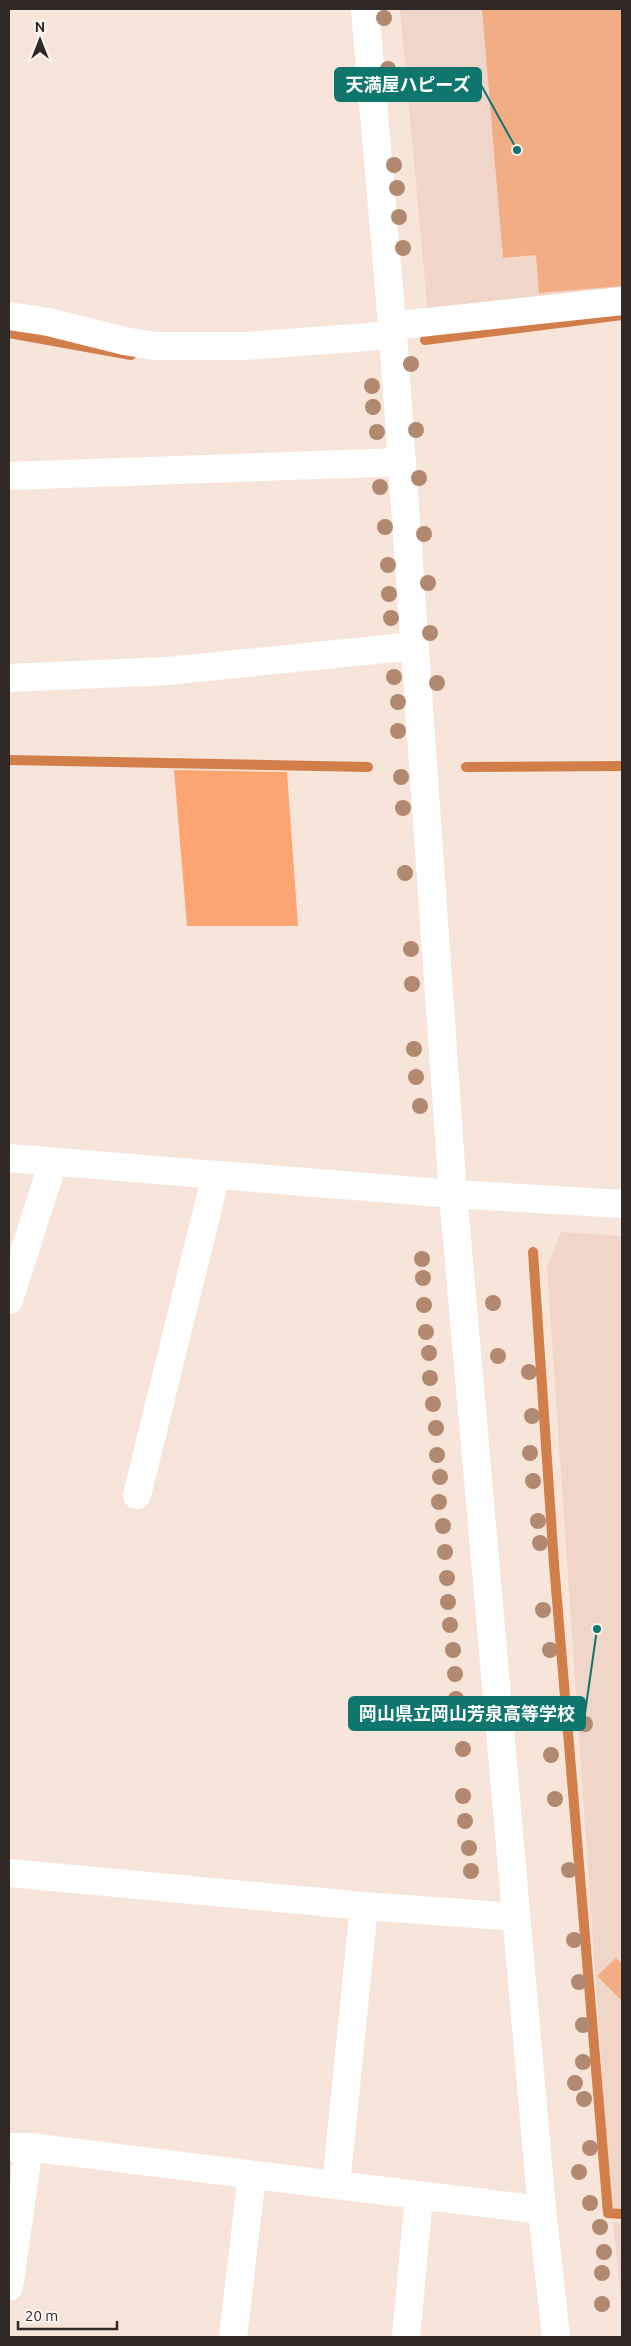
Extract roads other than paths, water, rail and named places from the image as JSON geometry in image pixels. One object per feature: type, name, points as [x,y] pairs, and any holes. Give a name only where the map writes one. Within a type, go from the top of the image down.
[{"type":"street","points":[[365,9],[393,331],[454,1194],[542,2210],[556,2337]]},
{"type":"street","points":[[9,316],[48,322],[124,341],[155,346],[247,346],[393,331],[622,301]]},
{"type":"street","points":[[9,476],[402,462]]},
{"type":"street","points":[[9,678],[167,671],[415,646]]},
{"type":"street","points":[[9,1158],[454,1194],[622,1204]]},
{"type":"street","points":[[9,1300],[53,1162]]},
{"type":"street","points":[[136,1495],[216,1175]]},
{"type":"street","points":[[9,1873],[364,1906],[516,1917]]},
{"type":"street","points":[[336,2185],[364,1906]]},
{"type":"street","points":[[9,2287],[19,2147],[542,2210]]},
{"type":"street","points":[[233,2337],[252,2175]]},
{"type":"street","points":[[406,2337],[419,2196]]},
{"type":"waterway","points":[[425,340],[622,315]]},
{"type":"waterway","points":[[9,333],[131,355]]},
{"type":"waterway","points":[[9,760],[368,767]]},
{"type":"waterway","points":[[466,767],[622,766]]},
{"type":"waterway","points":[[533,1252],[554,1564],[608,2213],[622,2214]]},
{"type":"place","name":"天満屋ハピーズ","points":[[517,150]]},
{"type":"place","name":"岡山県立岡山芳泉高等学校","points":[[597,1629]]}]
